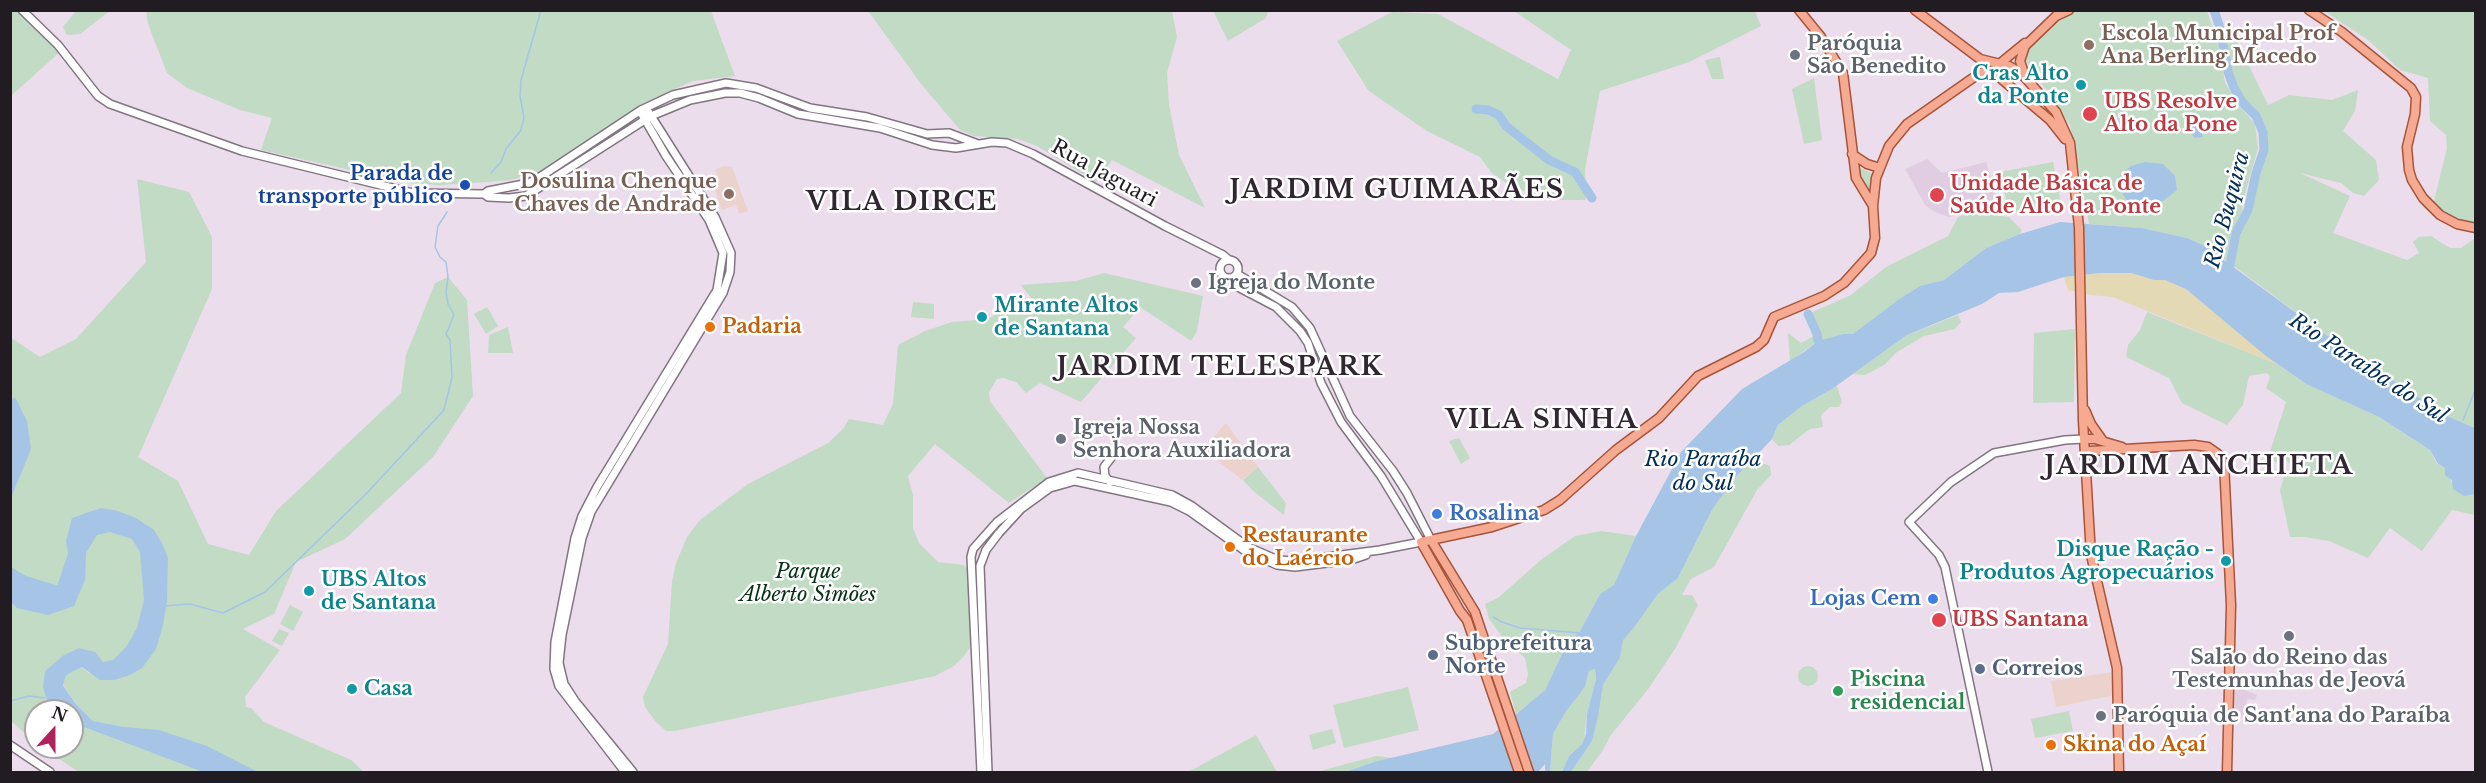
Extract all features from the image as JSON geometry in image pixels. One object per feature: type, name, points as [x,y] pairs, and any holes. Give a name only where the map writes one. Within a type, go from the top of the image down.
[{"type":"main road","points":[[1799,10],[1821,37],[1843,73],[1856,178],[1873,206]]},
{"type":"main road","points":[[1915,10],[1980,59],[2015,69],[2027,79],[2056,112],[2070,146],[2077,204],[2084,459],[2091,555],[2119,683],[2119,772]]},
{"type":"main road","points":[[1998,63],[2056,16],[2070,10]]},
{"type":"main road","points":[[2309,10],[2342,32],[2411,88],[2416,97],[2416,110],[2407,147],[2412,180],[2423,198],[2440,215],[2457,224],[2475,228]]},
{"type":"main road","points":[[2012,88],[2022,89],[2027,79],[2020,61],[2030,39]]},
{"type":"main road","points":[[1980,59],[1983,66],[1980,73]]},
{"type":"main road","points":[[1998,63],[1999,77]]},
{"type":"main road","points":[[1519,772],[1467,620],[1421,542],[1492,527],[1544,510],[1560,500],[1616,450],[1659,418],[1698,376],[1756,347],[1764,340],[1774,317],[1824,296],[1844,284],[1871,253],[1875,238],[1873,206],[1880,168],[1889,146],[1907,124],[1980,73],[1987,71],[1999,77],[2050,120],[2070,146]]},
{"type":"main road","points":[[1852,154],[1867,164],[1880,168]]},
{"type":"main road","points":[[2084,406],[2091,424],[2103,441]]},
{"type":"main road","points":[[2084,439],[2103,441],[2125,448]]},
{"type":"main road","points":[[2084,459],[2090,451],[2194,445],[2208,447],[2218,454],[2224,463],[2231,605],[2227,772]]},
{"type":"main road","points":[[1431,540],[1475,612],[1529,772]]},
{"type":"street","points":[[22,10],[58,45],[89,86],[106,101],[242,151],[279,162],[413,193],[484,194],[498,198],[526,196],[648,117],[690,100],[725,93],[768,97]]},
{"type":"street","points":[[484,194],[488,191],[529,183],[643,110],[673,95],[726,83],[768,97]]},
{"type":"street","name":"Rua Jaguari","points":[[768,97],[802,106],[867,117],[933,134],[949,133],[978,144]]},
{"type":"street","name":"Rua Jaguari","points":[[768,97],[798,114],[880,128],[932,145],[964,147],[1007,143],[1033,154],[1209,248],[1226,262]]},
{"type":"street","points":[[633,772],[575,701],[564,684],[559,663],[562,635],[582,538],[591,512],[723,293],[730,272],[731,253],[715,217],[643,110]]},
{"type":"street","points":[[625,772],[559,686],[553,662],[556,634],[582,516],[597,487],[717,290],[723,253],[709,220],[666,156],[648,117]]},
{"type":"street","points":[[946,147],[951,139],[949,133]]},
{"type":"street","points":[[932,145],[933,134]]},
{"type":"street","points":[[981,772],[971,557],[977,545],[997,522],[1041,486],[1055,479],[1077,477],[1172,495],[1192,506],[1248,546],[1278,560],[1295,561],[1421,542],[1381,476],[1341,422],[1321,383],[1308,343],[1288,317],[1276,307],[1224,277],[1220,269],[1226,262],[1233,261],[1238,267],[1237,273],[1230,279]]},
{"type":"street","points":[[1237,273],[1279,299],[1301,316],[1316,337],[1350,416],[1393,471],[1431,540]]},
{"type":"street","points":[[1316,366],[1323,367],[1326,363]]},
{"type":"street","points":[[1321,383],[1326,378],[1333,379]]},
{"type":"street","points":[[2065,440],[2076,434],[2083,421]]},
{"type":"street","points":[[1988,772],[1945,567],[1939,555],[1910,522],[1951,482],[1994,453],[2065,440],[2084,439]]},
{"type":"street","points":[[1110,482],[1105,476],[1104,467],[1114,454]]},
{"type":"street","points":[[988,772],[980,566],[986,550],[1021,509],[1043,492],[1077,477],[1171,502],[1189,511],[1245,551],[1277,565],[1295,567],[1351,560],[1380,550]]},
{"type":"street","points":[[977,545],[986,550]]},
{"type":"street","points":[[971,566],[980,566]]},
{"type":"street","points":[[10,745],[50,772]]},
{"type":"shaded area","points":[[1927,159],[1942,173],[1986,162],[2000,205],[1949,217],[1935,212],[1925,205],[1905,169]]},
{"type":"shaded area","name":"Dosulina Chenque Chaves de Andrade","points":[[723,166],[732,167],[748,211],[739,214],[736,205],[722,210],[712,183],[719,179],[715,170]]},
{"type":"shaded area","points":[[1226,423],[1258,467],[1242,480],[1203,449]]},
{"type":"shaded area","points":[[2112,451],[2112,467],[2091,467],[2091,452]]},
{"type":"shaded area","points":[[2113,672],[2115,695],[2056,707],[2051,681]]},
{"type":"shaded area","points":[[2235,686],[2257,695],[2255,700],[2247,699],[2245,718],[2234,716]]},
{"type":"green space","points":[[11,11],[18,11],[61,51],[11,96]]},
{"type":"green space","points":[[76,11],[110,11],[80,34],[67,35],[63,27]]},
{"type":"green space","points":[[146,11],[711,11],[735,76],[693,81],[642,104],[541,171],[511,180],[439,185],[408,183],[261,150],[272,118],[240,110],[187,88],[167,73],[148,24]]},
{"type":"green space","points":[[868,11],[1172,11],[1177,37],[1167,73],[1169,105],[1179,155],[1205,208],[1112,160],[1096,182],[1037,146],[1018,139],[974,136],[960,130],[922,85]]},
{"type":"green space","points":[[1213,11],[1268,11],[1266,18],[1228,41]]},
{"type":"green space","points":[[1514,11],[1755,11],[1761,26],[1689,62],[1600,91],[1585,169],[1586,200],[1545,200],[1506,183],[1491,172],[1480,157],[1427,131],[1368,90],[1337,41],[1392,12],[1438,14],[1558,79],[1571,50]]},
{"type":"green space","points":[[2076,11],[2207,11],[2219,47],[2225,83],[2238,104],[2255,124],[2258,148],[2242,212],[2231,234],[2226,261],[2203,245],[2187,238],[2142,228],[2089,224],[2070,125],[2025,59],[2032,41],[2057,18]]},
{"type":"green space","points":[[2324,11],[2475,11],[2475,228],[2432,209],[2447,148],[2446,135],[2430,121],[2428,78],[2400,70],[2368,40]]},
{"type":"green space","points":[[2220,28],[2233,33],[2268,105],[2289,95],[2332,100],[2358,90],[2355,111],[2343,131],[2376,160],[2379,180],[2364,196],[2353,193],[2341,183],[2300,173],[2350,196],[2333,233],[2407,260],[2419,253],[2413,242],[2418,237],[2431,236],[2450,248],[2461,248],[2475,238],[2475,428],[2445,415],[2350,352],[2231,264],[2236,233],[2248,210],[2256,173],[2264,151],[2263,132],[2256,116],[2243,103],[2228,72]]},
{"type":"green space","points":[[1720,57],[1724,79],[1712,79],[1705,60]]},
{"type":"green space","points":[[1814,78],[1822,140],[1804,144],[1792,89]]},
{"type":"green space","points":[[2053,162],[2061,203],[2009,213],[2000,172]]},
{"type":"green space","points":[[1858,167],[1874,174],[1871,194],[1864,185]]},
{"type":"green space","points":[[137,179],[189,192],[212,237],[212,289],[138,457],[178,481],[208,544],[249,555],[276,511],[401,393],[406,355],[435,283],[448,277],[467,300],[473,396],[433,457],[345,539],[296,562],[274,614],[243,629],[280,650],[245,697],[246,707],[251,708],[264,722],[351,760],[364,772],[79,772],[59,759],[84,759],[84,726],[151,752],[125,727],[93,721],[84,712],[84,699],[72,699],[63,684],[65,675],[82,667],[89,673],[103,670],[79,648],[47,699],[24,699],[24,732],[11,721],[10,337],[40,357],[76,339],[146,262]]},
{"type":"green space","points":[[1974,212],[2009,217],[2022,230],[2020,234],[1986,248],[1944,280],[1920,286],[1853,334],[1843,334],[1818,341],[1790,361],[1788,333],[1801,343],[1817,334],[1808,314],[1851,295],[1886,267],[1948,236],[1958,217]]},
{"type":"green space","name":"Parque Alberto Simões","points":[[1104,273],[1203,296],[1197,331],[1191,341],[1140,307],[1123,327],[1136,338],[1081,402],[1040,383],[1026,393],[1016,382],[1003,378],[997,379],[989,392],[990,401],[1047,478],[1009,503],[935,444],[908,476],[913,495],[913,528],[919,543],[938,562],[964,565],[969,570],[973,643],[964,656],[954,666],[935,676],[675,731],[666,731],[656,722],[645,707],[643,697],[668,644],[672,581],[676,563],[687,537],[700,520],[748,484],[828,443],[844,428],[849,419],[883,425],[893,404],[898,345],[925,331],[952,322],[989,319],[997,313],[1040,309],[1021,285],[1076,281]]},
{"type":"green space","points":[[913,302],[934,304],[934,319],[911,317]]},
{"type":"green space","points":[[487,307],[498,326],[486,334],[474,314]]},
{"type":"green space","points":[[2147,312],[2277,364],[2306,384],[2379,417],[2430,450],[2437,464],[2445,468],[2454,486],[2475,494],[2475,515],[2452,510],[2422,551],[2390,528],[2368,558],[2329,541],[2290,537],[2280,490],[2285,474],[2300,477],[2284,457],[2275,463],[2270,452],[2286,402],[2266,388],[2270,377],[2267,373],[2249,376],[2243,405],[2227,425],[2182,403],[2169,378],[2126,357],[2128,345],[2140,330]]},
{"type":"green space","points":[[1958,315],[1961,322],[1955,329],[1924,336],[1897,352],[1884,365],[1865,375],[1853,374],[1907,335]]},
{"type":"green space","points":[[508,327],[513,353],[488,353],[489,335]]},
{"type":"green space","points":[[2075,329],[2074,402],[2033,403],[2034,333]]},
{"type":"green space","points":[[1837,386],[1842,402],[1839,407],[1830,407],[1821,415],[1823,427],[1810,429],[1789,445],[1778,446],[1772,439],[1778,425],[1802,406]]},
{"type":"green space","points":[[1459,438],[1470,458],[1461,464],[1449,441]]},
{"type":"green space","points":[[1753,460],[1770,466],[1771,475],[1757,490],[1714,567],[1691,579],[1682,595],[1692,595],[1698,605],[1675,649],[1649,688],[1611,735],[1587,772],[1571,772],[1592,741],[1603,685],[1620,658],[1622,640],[1633,629],[1658,594],[1678,578],[1712,510],[1733,480]]},
{"type":"green space","points":[[1258,467],[1286,503],[1284,515],[1243,480]]},
{"type":"green space","points":[[1601,531],[1636,536],[1614,586],[1600,594],[1579,633],[1569,639],[1545,690],[1516,715],[1510,692],[1526,683],[1528,674],[1525,658],[1503,638],[1489,619],[1485,604],[1498,598],[1542,559],[1575,536]]},
{"type":"green space","points":[[290,605],[303,612],[293,631],[280,624]]},
{"type":"green space","points":[[279,629],[289,633],[282,646],[272,641]]},
{"type":"green space","points":[[1808,666],[1815,669],[1818,676],[1815,683],[1808,686],[1801,683],[1798,676],[1801,669]]},
{"type":"green space","points":[[1595,669],[1596,679],[1587,714],[1584,740],[1569,756],[1562,772],[1550,772],[1553,734],[1565,713],[1585,687],[1589,671]]},
{"type":"green space","points":[[1408,687],[1419,730],[1344,748],[1333,705]]},
{"type":"green space","points":[[2069,711],[2073,731],[2035,738],[2031,719]]},
{"type":"green space","points":[[1332,729],[1336,743],[1313,750],[1309,735]]},
{"type":"green space","points":[[1256,735],[1277,772],[1188,772]]},
{"type":"green space","points":[[1376,756],[1394,758],[1345,772],[1299,772],[1320,771]]},
{"type":"sand","points":[[2100,273],[2131,273],[2154,280],[2165,280],[2186,289],[2277,364],[2113,297],[2068,290],[2064,277]]},
{"type":"water","points":[[2198,120],[2203,137],[2194,138],[2187,122]]},
{"type":"water","points":[[2145,162],[2163,164],[2175,176],[2177,190],[2148,209],[2135,207],[2128,202],[2119,188],[2118,177],[2131,166]]},
{"type":"water","name":"Rio Paraíba do Sul","points":[[2060,222],[2142,228],[2187,238],[2203,245],[2350,352],[2445,415],[2475,428],[2475,494],[2464,496],[2453,489],[2452,480],[2445,475],[2445,468],[2438,464],[2430,450],[2379,417],[2306,384],[2266,356],[2186,289],[2165,280],[2154,280],[2131,273],[2100,273],[2064,277],[2018,292],[1999,293],[1982,304],[1907,335],[1832,389],[1802,406],[1778,425],[1772,439],[1733,480],[1712,510],[1678,578],[1658,594],[1623,640],[1620,658],[1603,685],[1592,741],[1571,772],[1562,772],[1569,756],[1582,744],[1586,734],[1587,714],[1596,679],[1595,669],[1589,671],[1585,687],[1565,713],[1553,734],[1550,772],[1545,772],[1545,764],[1538,772],[1345,772],[1378,761],[1493,734],[1545,690],[1569,639],[1579,633],[1600,594],[1614,585],[1636,536],[1681,452],[1742,389],[1804,352],[1818,341],[1843,334],[1853,334],[1898,300],[1920,286],[1944,280],[1986,248],[2020,234]]},
{"type":"water","points":[[15,397],[27,421],[31,449],[11,498],[11,400]]},
{"type":"water","points":[[101,508],[136,518],[154,530],[168,558],[167,601],[156,649],[142,668],[114,680],[100,680],[82,667],[66,675],[63,685],[72,699],[47,699],[43,687],[45,671],[64,655],[79,648],[95,652],[103,662],[113,660],[126,647],[137,628],[144,600],[140,552],[132,539],[110,532],[97,535],[86,553],[85,580],[74,606],[48,615],[17,608],[11,602],[11,567],[26,576],[59,586],[69,578],[71,569],[66,541],[72,518]]},
{"type":"water","points":[[84,712],[93,721],[159,730],[207,746],[258,772],[203,772],[84,727]]},
{"type":"waterway","points":[[491,173],[501,162],[506,149],[521,130],[524,118],[520,96],[521,80],[541,10]]},
{"type":"waterway","name":"Rio Buquira","points":[[2214,10],[2220,28],[2228,72],[2243,103],[2256,116],[2263,132],[2264,150],[2256,173],[2248,210],[2236,233],[2228,275]]},
{"type":"waterway","points":[[1476,109],[1488,110],[1499,115],[1506,126],[1549,160],[1575,172],[1592,198]]},
{"type":"waterway","points":[[165,606],[190,604],[223,613],[265,592],[365,495],[444,410],[452,377],[450,340],[446,334],[454,315],[448,304],[446,292],[448,277],[446,262],[440,257],[435,247],[438,226],[447,212]]},
{"type":"waterway","points":[[1808,314],[1818,341],[1825,348]]},
{"type":"waterway","points":[[2463,420],[2476,388]]},
{"type":"waterway","points":[[56,590],[61,589],[72,556]]},
{"type":"waterway","points":[[1493,617],[1520,628],[1580,633]]},
{"type":"waterway","points":[[10,701],[29,696],[45,698]]},
{"type":"place","name":"Escola Municipal Prof Ana Berling Macedo","points":[[2089,45]]},
{"type":"place","name":"Paróquia São Benedito","points":[[1795,55]]},
{"type":"place","name":"Cras Alto da Ponte","points":[[2081,85]]},
{"type":"place","name":"UBS Resolve Alto da Pone","points":[[2090,114]]},
{"type":"place","name":"Parada de transporte público","points":[[465,185]]},
{"type":"place","name":"Dosulina Chenque Chaves de Andrade","points":[[729,194]]},
{"type":"place","name":"Unidade Básica de Saúde Alto da Ponte","points":[[1937,195]]},
{"type":"place","name":"Igreja do Monte","points":[[1196,283]]},
{"type":"place","name":"Mirante Altos de Santana","points":[[982,317]]},
{"type":"place","name":"Padaria","points":[[710,327]]},
{"type":"place","name":"Igreja Nossa Senhora Auxiliadora","points":[[1061,439]]},
{"type":"place","name":"Rosalina","points":[[1437,514]]},
{"type":"place","name":"Restaurante do Laércio","points":[[1230,547]]},
{"type":"place","name":"Disque Ração - Produtos Agropecuários","points":[[2226,561]]},
{"type":"place","name":"UBS Altos de Santana","points":[[309,591]]},
{"type":"place","name":"Lojas Cem","points":[[1933,599]]},
{"type":"place","name":"UBS Santana","points":[[1939,620]]},
{"type":"place","name":"Salão do Reino das Testemunhas de Jeová","points":[[2289,636]]},
{"type":"place","name":"Subprefeitura Norte","points":[[1433,655]]},
{"type":"place","name":"Correios","points":[[1980,669]]},
{"type":"place","name":"Casa","points":[[352,689]]},
{"type":"place","name":"Piscina residencial","points":[[1838,691]]},
{"type":"place","name":"Paróquia de Sant'ana do Paraíba","points":[[2101,716]]},
{"type":"place","name":"Skina do Açaí","points":[[2051,745]]},
{"type":"district","name":"JARDIM GUIMARÃES","points":[[1397,191]]},
{"type":"district","name":"VILA DIRCE","points":[[902,203]]},
{"type":"district","name":"JARDIM TELESPARK","points":[[1220,368]]},
{"type":"district","name":"VILA SINHA","points":[[1542,421]]},
{"type":"district","name":"JARDIM ANCHIETA","points":[[2199,467]]}]
